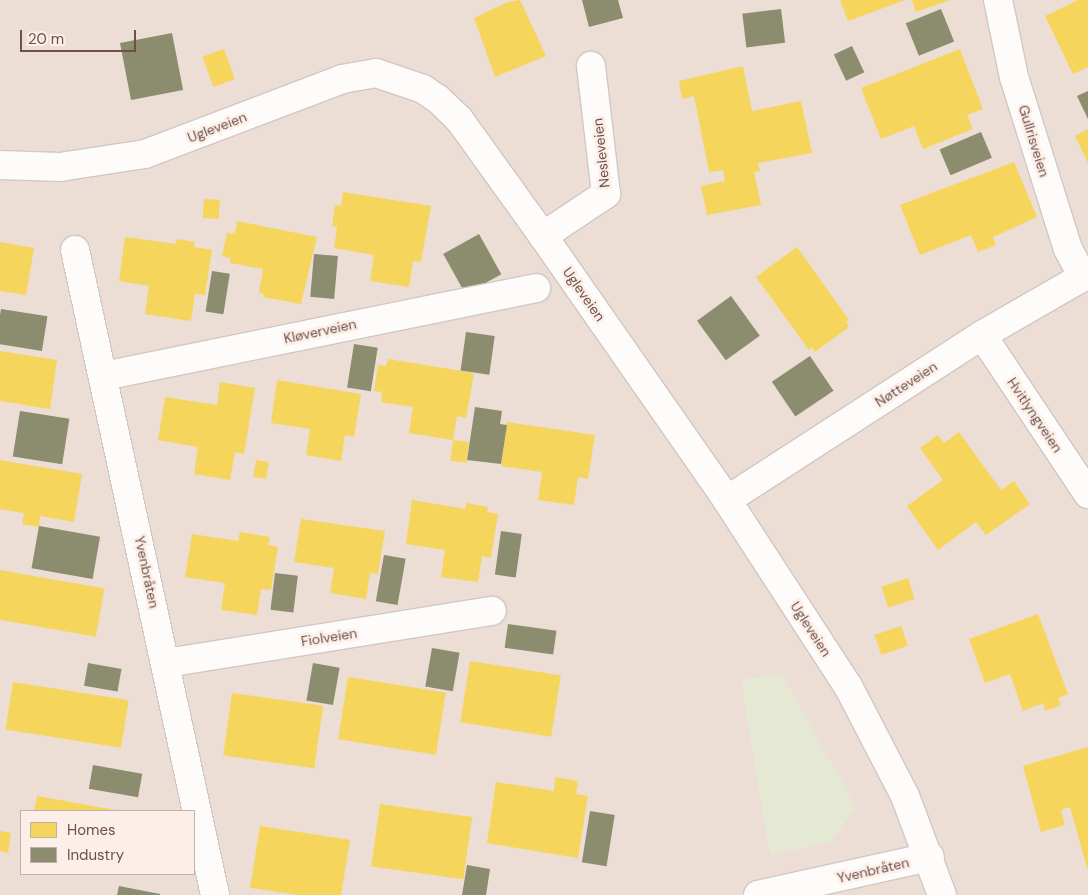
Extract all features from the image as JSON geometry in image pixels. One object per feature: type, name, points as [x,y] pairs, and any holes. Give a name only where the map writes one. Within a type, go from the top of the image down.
[{"type":"street","name":"Gullrisveien","points":[[998,0],[1017,86],[1068,249],[1086,275]]},
{"type":"street","name":"Nesleveien","points":[[543,236],[606,194],[591,66]]},
{"type":"street","name":"Ugleveien","points":[[0,165],[60,167],[144,154],[342,79],[376,74],[423,90],[445,106],[459,119],[543,236],[727,500],[848,686],[901,788],[930,857],[942,895]]},
{"type":"street","name":"Yvenbråten","points":[[75,250],[104,376],[215,895]]},
{"type":"street","name":"Nøtteveien","points":[[727,500],[982,336],[1086,275]]},
{"type":"street","name":"Kløverveien","points":[[104,376],[536,288]]},
{"type":"street","name":"Hvitlyngveien","points":[[982,336],[1088,494]]},
{"type":"street","name":"Fiolveien","points":[[166,663],[492,611]]},
{"type":"street","name":"Yvenbråten","points":[[758,895],[930,857]]},
{"type":"shaded area","points":[[0,0],[1088,0],[1088,895],[0,895]]},
{"type":"green space","points":[[781,673],[856,807],[832,841],[770,855],[741,680]]},
{"type":"building: Homes","points":[[520,0],[546,56],[495,77],[474,18],[508,2]]},
{"type":"building: Homes","points":[[840,0],[905,0],[848,21]]},
{"type":"building: Homes","points":[[912,0],[950,0],[916,12]]},
{"type":"building: Homes","points":[[1078,0],[1088,0],[1088,67],[1073,74],[1045,16]]},
{"type":"building: Homes","points":[[224,49],[235,79],[213,87],[202,57]]},
{"type":"building: Homes","points":[[960,49],[983,109],[967,115],[973,129],[923,149],[914,126],[881,139],[861,88]]},
{"type":"building: Homes","points":[[743,66],[752,111],[801,101],[812,153],[758,163],[760,171],[754,172],[761,205],[707,215],[701,186],[725,181],[723,170],[709,172],[694,96],[682,99],[679,81]]},
{"type":"building: Homes","points":[[1088,129],[1088,163],[1075,136]]},
{"type":"building: Homes","points":[[1014,162],[1037,217],[993,237],[996,245],[978,252],[971,235],[920,255],[900,205]]},
{"type":"building: Homes","points":[[343,192],[431,206],[421,262],[413,261],[409,287],[370,281],[374,255],[334,248],[337,227],[332,226],[335,205],[341,206]]},
{"type":"building: Homes","points":[[204,199],[220,200],[219,219],[203,218]]},
{"type":"building: Homes","points":[[237,221],[317,237],[301,304],[263,297],[264,294],[259,293],[263,269],[230,263],[230,258],[222,256],[227,233],[235,234]]},
{"type":"building: Homes","points":[[125,237],[176,244],[177,239],[195,242],[194,247],[212,250],[205,295],[195,294],[191,321],[145,314],[149,286],[119,281]]},
{"type":"building: Homes","points":[[0,242],[34,248],[26,295],[0,291]]},
{"type":"building: Homes","points":[[797,247],[849,320],[846,322],[849,327],[815,352],[812,347],[809,350],[756,277]]},
{"type":"building: Homes","points":[[0,351],[57,360],[50,409],[0,401]]},
{"type":"building: Homes","points":[[388,359],[474,373],[466,418],[457,416],[453,440],[409,433],[413,407],[381,402],[382,392],[374,391],[378,365],[386,366]]},
{"type":"building: Homes","points":[[277,380],[361,394],[354,437],[345,435],[341,461],[306,455],[310,429],[271,423]]},
{"type":"building: Homes","points":[[220,382],[255,388],[244,454],[235,452],[230,480],[194,474],[198,447],[158,440],[165,397],[217,405]]},
{"type":"building: Homes","points":[[507,422],[595,435],[588,479],[578,477],[574,505],[538,500],[542,472],[501,466]]},
{"type":"building: Homes","points":[[959,432],[1001,490],[1014,481],[1030,504],[986,535],[976,522],[938,550],[907,506],[943,480],[920,448],[938,435],[944,443]]},
{"type":"building: Homes","points":[[453,440],[469,442],[466,463],[450,461]]},
{"type":"building: Homes","points":[[0,460],[82,474],[74,522],[40,516],[39,527],[22,524],[24,513],[0,509]]},
{"type":"building: Homes","points":[[256,460],[269,462],[266,479],[253,477]]},
{"type":"building: Homes","points":[[412,500],[466,509],[466,503],[488,507],[487,512],[498,514],[491,558],[482,556],[478,582],[441,577],[445,550],[406,544]]},
{"type":"building: Homes","points":[[301,519],[385,531],[378,574],[370,573],[366,599],[330,593],[334,568],[294,562]]},
{"type":"building: Homes","points":[[240,532],[270,537],[268,545],[278,547],[271,590],[261,589],[257,615],[221,610],[225,583],[185,577],[192,534],[238,541]]},
{"type":"building: Homes","points":[[0,570],[104,588],[96,637],[0,620]]},
{"type":"building: Homes","points":[[908,578],[915,599],[888,608],[881,587]]},
{"type":"building: Homes","points":[[1038,614],[1068,694],[1058,698],[1061,705],[1045,711],[1043,703],[1023,711],[1010,674],[985,683],[969,639]]},
{"type":"building: Homes","points":[[901,626],[908,646],[881,655],[875,635]]},
{"type":"building: Homes","points":[[470,661],[561,675],[551,737],[460,722]]},
{"type":"building: Homes","points":[[348,677],[446,692],[436,755],[338,739]]},
{"type":"building: Homes","points":[[13,682],[129,700],[121,748],[5,729]]},
{"type":"building: Homes","points":[[232,693],[323,706],[314,768],[223,755]]},
{"type":"building: Homes","points":[[1088,747],[1087,868],[1070,807],[1061,810],[1065,825],[1041,832],[1023,766]]},
{"type":"building: Homes","points":[[555,777],[578,781],[576,794],[588,796],[578,858],[487,843],[496,782],[554,791]]},
{"type":"building: Homes","points":[[37,796],[115,810],[34,810]]},
{"type":"building: Homes","points":[[380,804],[472,817],[463,879],[371,866]]},
{"type":"building: Homes","points":[[260,826],[350,840],[341,895],[299,895],[250,888]]},
{"type":"building: Homes","points":[[0,831],[11,833],[8,853],[0,851]]},
{"type":"building: Industry","points":[[582,0],[618,0],[623,18],[589,27]]},
{"type":"building: Industry","points":[[781,9],[785,43],[746,47],[742,14]]},
{"type":"building: Industry","points":[[941,9],[954,41],[919,56],[906,23]]},
{"type":"building: Industry","points":[[172,33],[183,90],[131,100],[120,43]]},
{"type":"building: Industry","points":[[852,46],[864,72],[846,81],[834,54]]},
{"type":"building: Industry","points":[[1088,91],[1088,119],[1077,96]]},
{"type":"building: Industry","points":[[981,132],[992,158],[951,175],[940,150]]},
{"type":"building: Industry","points":[[479,234],[501,274],[465,294],[443,254]]},
{"type":"building: Industry","points":[[314,254],[338,256],[334,299],[310,297]]},
{"type":"building: Industry","points":[[212,271],[230,274],[223,314],[206,311]]},
{"type":"building: Industry","points":[[731,296],[760,336],[726,360],[697,321]]},
{"type":"building: Industry","points":[[1,309],[47,316],[42,351],[0,344]]},
{"type":"building: Industry","points":[[466,332],[495,336],[489,375],[461,371]]},
{"type":"building: Industry","points":[[354,344],[378,348],[371,391],[347,387]]},
{"type":"building: Industry","points":[[810,356],[833,391],[795,417],[772,382]]},
{"type":"building: Industry","points":[[475,407],[502,411],[500,424],[507,425],[501,464],[467,460]]},
{"type":"building: Industry","points":[[20,411],[69,419],[62,464],[13,456]]},
{"type":"building: Industry","points":[[39,526],[100,537],[93,579],[32,568]]},
{"type":"building: Industry","points":[[501,531],[522,534],[516,577],[495,575]]},
{"type":"building: Industry","points":[[384,555],[406,559],[398,605],[376,601]]},
{"type":"building: Industry","points":[[275,573],[298,576],[293,613],[270,610]]},
{"type":"building: Industry","points":[[508,624],[557,631],[553,655],[505,648]]},
{"type":"building: Industry","points":[[432,648],[460,653],[453,691],[425,686]]},
{"type":"building: Industry","points":[[88,663],[121,669],[117,692],[84,686]]},
{"type":"building: Industry","points":[[313,663],[340,668],[333,705],[306,700]]},
{"type":"building: Industry","points":[[93,765],[142,774],[138,797],[89,789]]},
{"type":"building: Industry","points":[[590,811],[615,815],[607,866],[582,862]]},
{"type":"building: Industry","points":[[467,865],[490,869],[486,895],[462,895]]},
{"type":"building: Industry","points":[[119,886],[160,894],[160,895],[117,895]]}]
